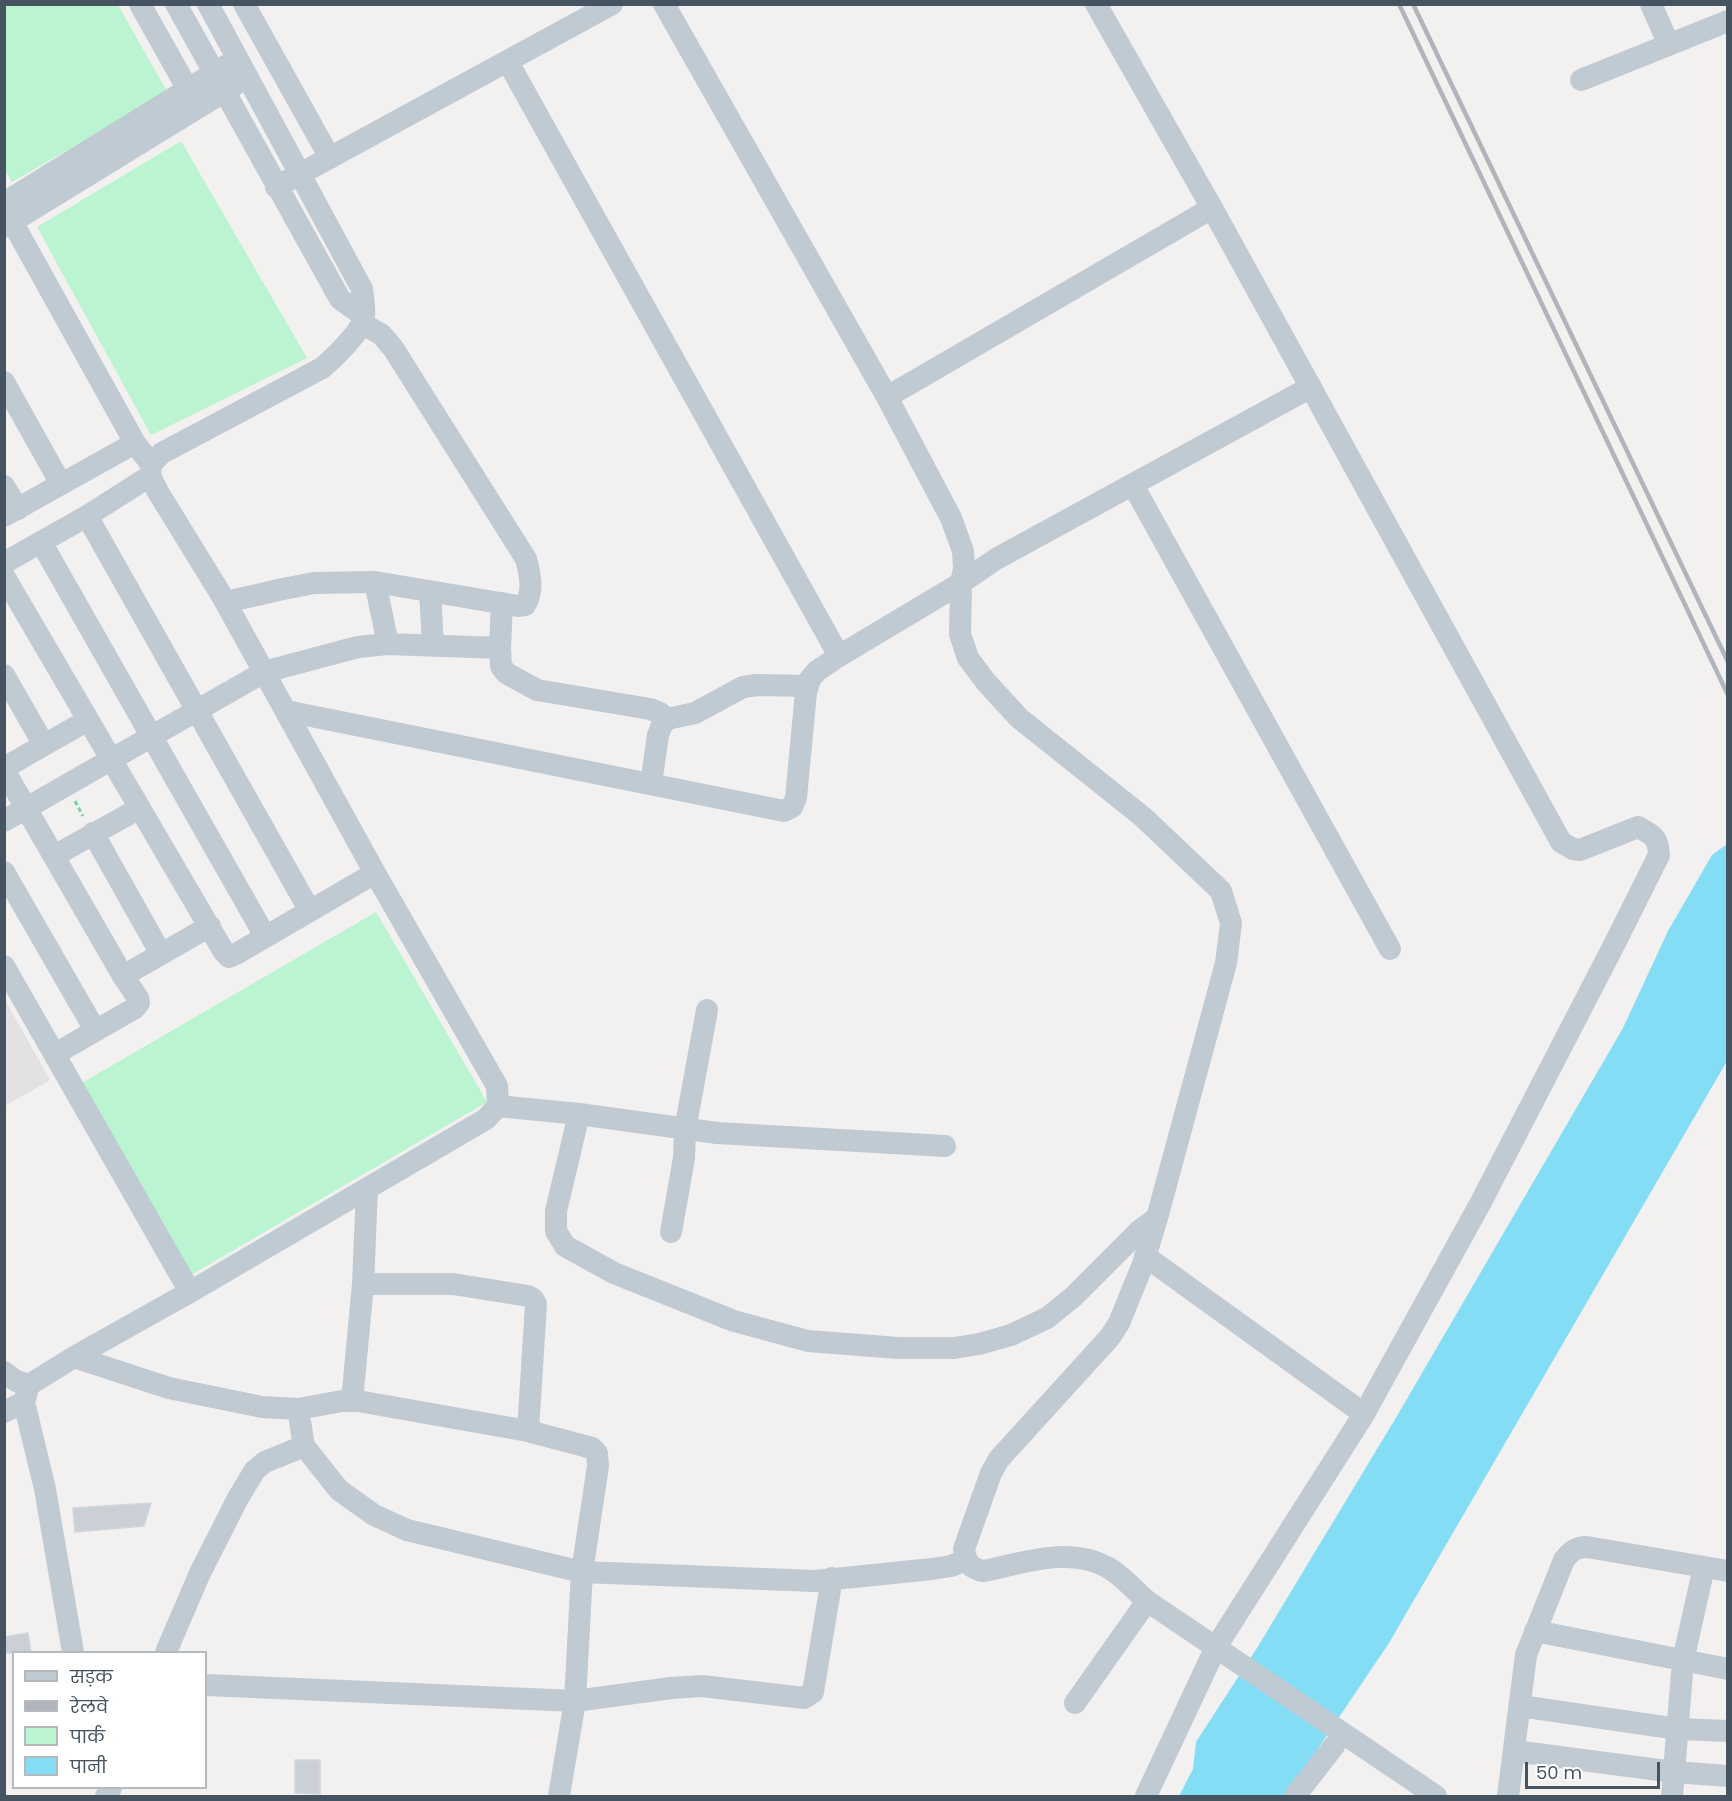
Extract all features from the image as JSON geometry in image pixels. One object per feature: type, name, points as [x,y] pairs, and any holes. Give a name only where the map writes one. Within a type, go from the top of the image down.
[{"type":"street","points":[[140,4],[193,98]]},
{"type":"street","points":[[176,4],[340,299],[381,334],[393,348],[525,559],[531,578],[528,600],[525,605],[518,606],[375,582],[314,583],[226,602]]},
{"type":"street","points":[[4,563],[87,516],[151,470],[162,453],[322,368],[338,355],[363,320],[362,289],[208,4]]},
{"type":"street","points":[[244,4],[330,158]]},
{"type":"street","points":[[276,187],[612,4]]},
{"type":"street","points":[[664,4],[887,397],[951,518],[963,551],[960,634],[968,658],[986,682],[1019,718],[1143,817],[1221,891],[1231,923],[1226,963],[1157,1218],[1117,1328],[999,1459],[991,1473],[964,1549],[966,1560],[975,1570],[984,1571],[1064,1556],[1094,1560],[1110,1568],[1146,1601],[1218,1649],[1341,1742],[1436,1797]]},
{"type":"street","points":[[1096,4],[1212,208],[1561,842],[1580,850],[1638,827],[1653,835],[1658,845],[1659,855],[1481,1202],[1364,1414],[1218,1649],[1146,1797]]},
{"type":"street","points":[[1651,4],[1669,45]]},
{"type":"street","points":[[1581,80],[1728,21]]},
{"type":"street","points":[[19,1400],[74,1357],[486,1119],[498,1106],[497,1086],[375,873],[226,602],[158,492],[151,470],[7,215],[219,82],[237,58]]},
{"type":"street","points":[[508,62],[839,656]]},
{"type":"street","points":[[219,82],[247,78]]},
{"type":"street","points":[[887,397],[1212,208]]},
{"type":"street","points":[[4,382],[61,484]]},
{"type":"street","points":[[286,711],[784,811],[792,807],[796,798],[806,692],[810,679],[817,671],[996,559],[1311,387]]},
{"type":"street","points":[[4,486],[11,513],[135,443]]},
{"type":"street","points":[[1133,485],[1390,949]]},
{"type":"street","points":[[87,516],[310,910]]},
{"type":"street","points":[[41,542],[265,936]]},
{"type":"street","points":[[375,582],[388,644]]},
{"type":"street","points":[[8,590],[229,957],[375,873]]},
{"type":"street","points":[[430,591],[433,645]]},
{"type":"street","points":[[502,603],[501,666],[506,673],[537,690],[650,709],[668,719]]},
{"type":"street","points":[[4,821],[264,672],[358,647],[388,644],[500,648]]},
{"type":"street","points":[[4,675],[44,745]]},
{"type":"street","points":[[651,784],[658,735],[662,725],[668,719],[694,713],[743,687],[808,686]]},
{"type":"street","points":[[55,1054],[135,1008],[139,1003],[4,769],[88,720]]},
{"type":"street","points":[[54,856],[140,808]]},
{"type":"street","points":[[93,834],[161,954]]},
{"type":"street","points":[[4,872],[95,1030]]},
{"type":"street","points":[[123,976],[210,926]]},
{"type":"street","points":[[4,966],[190,1292]]},
{"type":"street","points":[[671,1232],[684,1158],[685,1130],[707,1010]]},
{"type":"street","points":[[498,1106],[579,1114],[728,1134],[945,1146]]},
{"type":"street","points":[[579,1114],[556,1211],[556,1232],[565,1246],[614,1273],[723,1316],[760,1329],[808,1341],[898,1348],[954,1348],[1011,1335],[1047,1318],[1073,1297],[1139,1231],[1157,1218]]},
{"type":"street","points":[[352,1401],[363,1284],[367,1188]]},
{"type":"street","points":[[1145,1256],[1364,1414]]},
{"type":"street","points":[[363,1284],[453,1284],[512,1293],[533,1299],[536,1304],[528,1431]]},
{"type":"street","points":[[74,1357],[169,1388],[262,1407],[298,1408],[352,1401],[528,1431],[592,1448],[597,1453],[598,1466],[582,1572],[575,1701],[559,1797]]},
{"type":"street","points":[[4,1372],[16,1381],[19,1400],[45,1489],[73,1651]]},
{"type":"street","points":[[298,1408],[304,1446],[339,1490],[374,1515],[407,1530],[582,1572],[815,1581],[932,1569],[951,1566],[966,1560]]},
{"type":"street","points":[[167,1651],[200,1573],[238,1498],[255,1470],[265,1462],[304,1446]]},
{"type":"street","points":[[1508,1797],[1526,1655],[1564,1560],[1571,1551],[1578,1547],[1587,1547],[1728,1571]]},
{"type":"street","points":[[1672,1797],[1683,1660],[1704,1567]]},
{"type":"street","points":[[207,1685],[575,1701],[702,1686],[804,1698],[813,1692],[815,1686],[832,1578]]},
{"type":"street","points":[[1075,1703],[1146,1601]]},
{"type":"street","points":[[1535,1631],[1728,1669]]},
{"type":"street","points":[[1520,1706],[1678,1729],[1728,1731]]},
{"type":"street","points":[[1295,1797],[1341,1742]]},
{"type":"street","points":[[1514,1752],[1674,1772],[1728,1776]]},
{"type":"path","points":[[66,786],[93,834]]},
{"type":"shaded area","points":[[4,998],[50,1080],[5,1106],[4,1106]]},
{"type":"green space","points":[[4,5],[118,5],[168,93],[12,182],[4,169]]},
{"type":"green space","points":[[181,141],[307,358],[151,435],[37,227]]},
{"type":"green space","points":[[376,912],[487,1102],[191,1275],[80,1084]]},
{"type":"water","points":[[1727,844],[1727,1061],[1389,1643],[1286,1796],[1179,1796],[1193,1769],[1196,1742],[1257,1648],[1397,1416],[1623,1028],[1668,931],[1712,855]]},
{"type":"building","points":[[151,1503],[144,1526],[75,1532],[73,1508]]},
{"type":"building","points":[[28,1633],[31,1651],[4,1653],[4,1637]]},
{"type":"building","points":[[295,1760],[320,1760],[320,1794],[295,1793]]},
{"type":"railway","points":[[1399,4],[1728,695]]},
{"type":"railway","points":[[1413,4],[1728,662]]}]
